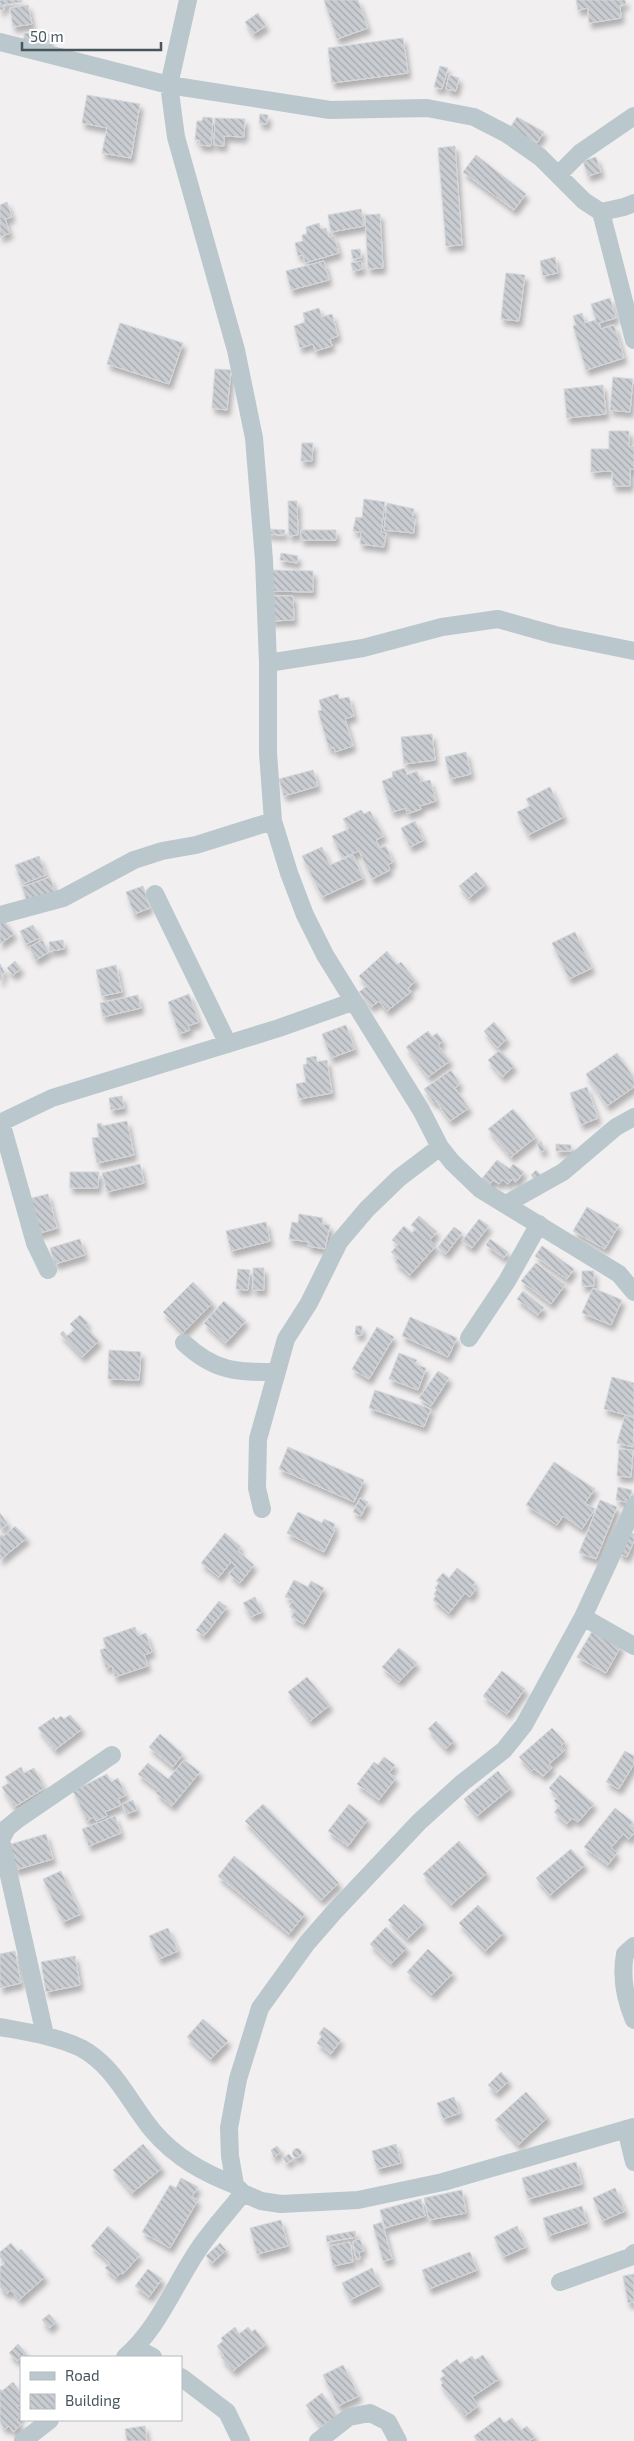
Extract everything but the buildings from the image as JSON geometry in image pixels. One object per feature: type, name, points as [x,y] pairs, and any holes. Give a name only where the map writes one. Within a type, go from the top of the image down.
[{"type":"street","points":[[188,0],[169,85],[176,137],[236,350],[254,438],[264,560],[268,663],[268,753],[273,821],[289,873],[305,915],[325,956],[352,1002],[416,1101],[440,1147],[475,1184],[619,1274],[634,1292]]},
{"type":"street","points":[[0,42],[169,85],[330,110],[427,108],[474,117],[507,134],[540,158],[584,201],[601,212],[634,340]]},
{"type":"street","points":[[558,175],[580,153],[634,116]]},
{"type":"street","points":[[601,212],[634,203]]},
{"type":"street","points":[[268,663],[363,648],[442,627],[498,619],[555,635],[634,651]]},
{"type":"street","points":[[0,915],[63,898],[134,860],[162,851],[196,845],[273,821]]},
{"type":"street","points":[[155,894],[228,1044]]},
{"type":"street","points":[[48,1270],[35,1242],[1,1122],[52,1098],[228,1044],[352,1002]]},
{"type":"street","points":[[506,1204],[563,1172],[616,1127],[634,1117]]},
{"type":"street","points":[[262,1509],[257,1488],[258,1439],[286,1339],[309,1303],[339,1242],[367,1209],[399,1178],[440,1147]]},
{"type":"street","points":[[469,1338],[507,1281],[539,1224]]},
{"type":"street","points":[[184,1343],[198,1356],[221,1368],[246,1372],[277,1372]]},
{"type":"street","points":[[240,2189],[230,2156],[229,2128],[238,2079],[260,2008],[307,1944],[341,1904],[442,1800],[504,1750],[528,1718],[583,1617],[634,1507]]},
{"type":"street","points":[[583,1617],[634,1646]]},
{"type":"street","points":[[45,2036],[1,1840],[7,1828],[18,1819],[112,1755]]},
{"type":"street","points":[[634,1946],[625,1954],[622,1968],[629,2009],[634,2020]]},
{"type":"street","points":[[0,2027],[45,2036],[82,2049],[109,2071],[154,2132],[178,2155],[201,2172],[240,2189],[261,2201],[281,2204],[358,2200],[443,2182],[630,2128],[634,2162]]},
{"type":"street","points":[[146,2356],[130,2353],[162,2310],[200,2248],[240,2189]]},
{"type":"street","points":[[560,2282],[634,2253]]},
{"type":"street","points":[[182,2378],[227,2412],[241,2441]]},
{"type":"street","points":[[318,2441],[349,2417],[370,2413],[388,2422],[398,2441]]},
{"type":"street","points":[[22,2441],[43,2430]]}]
